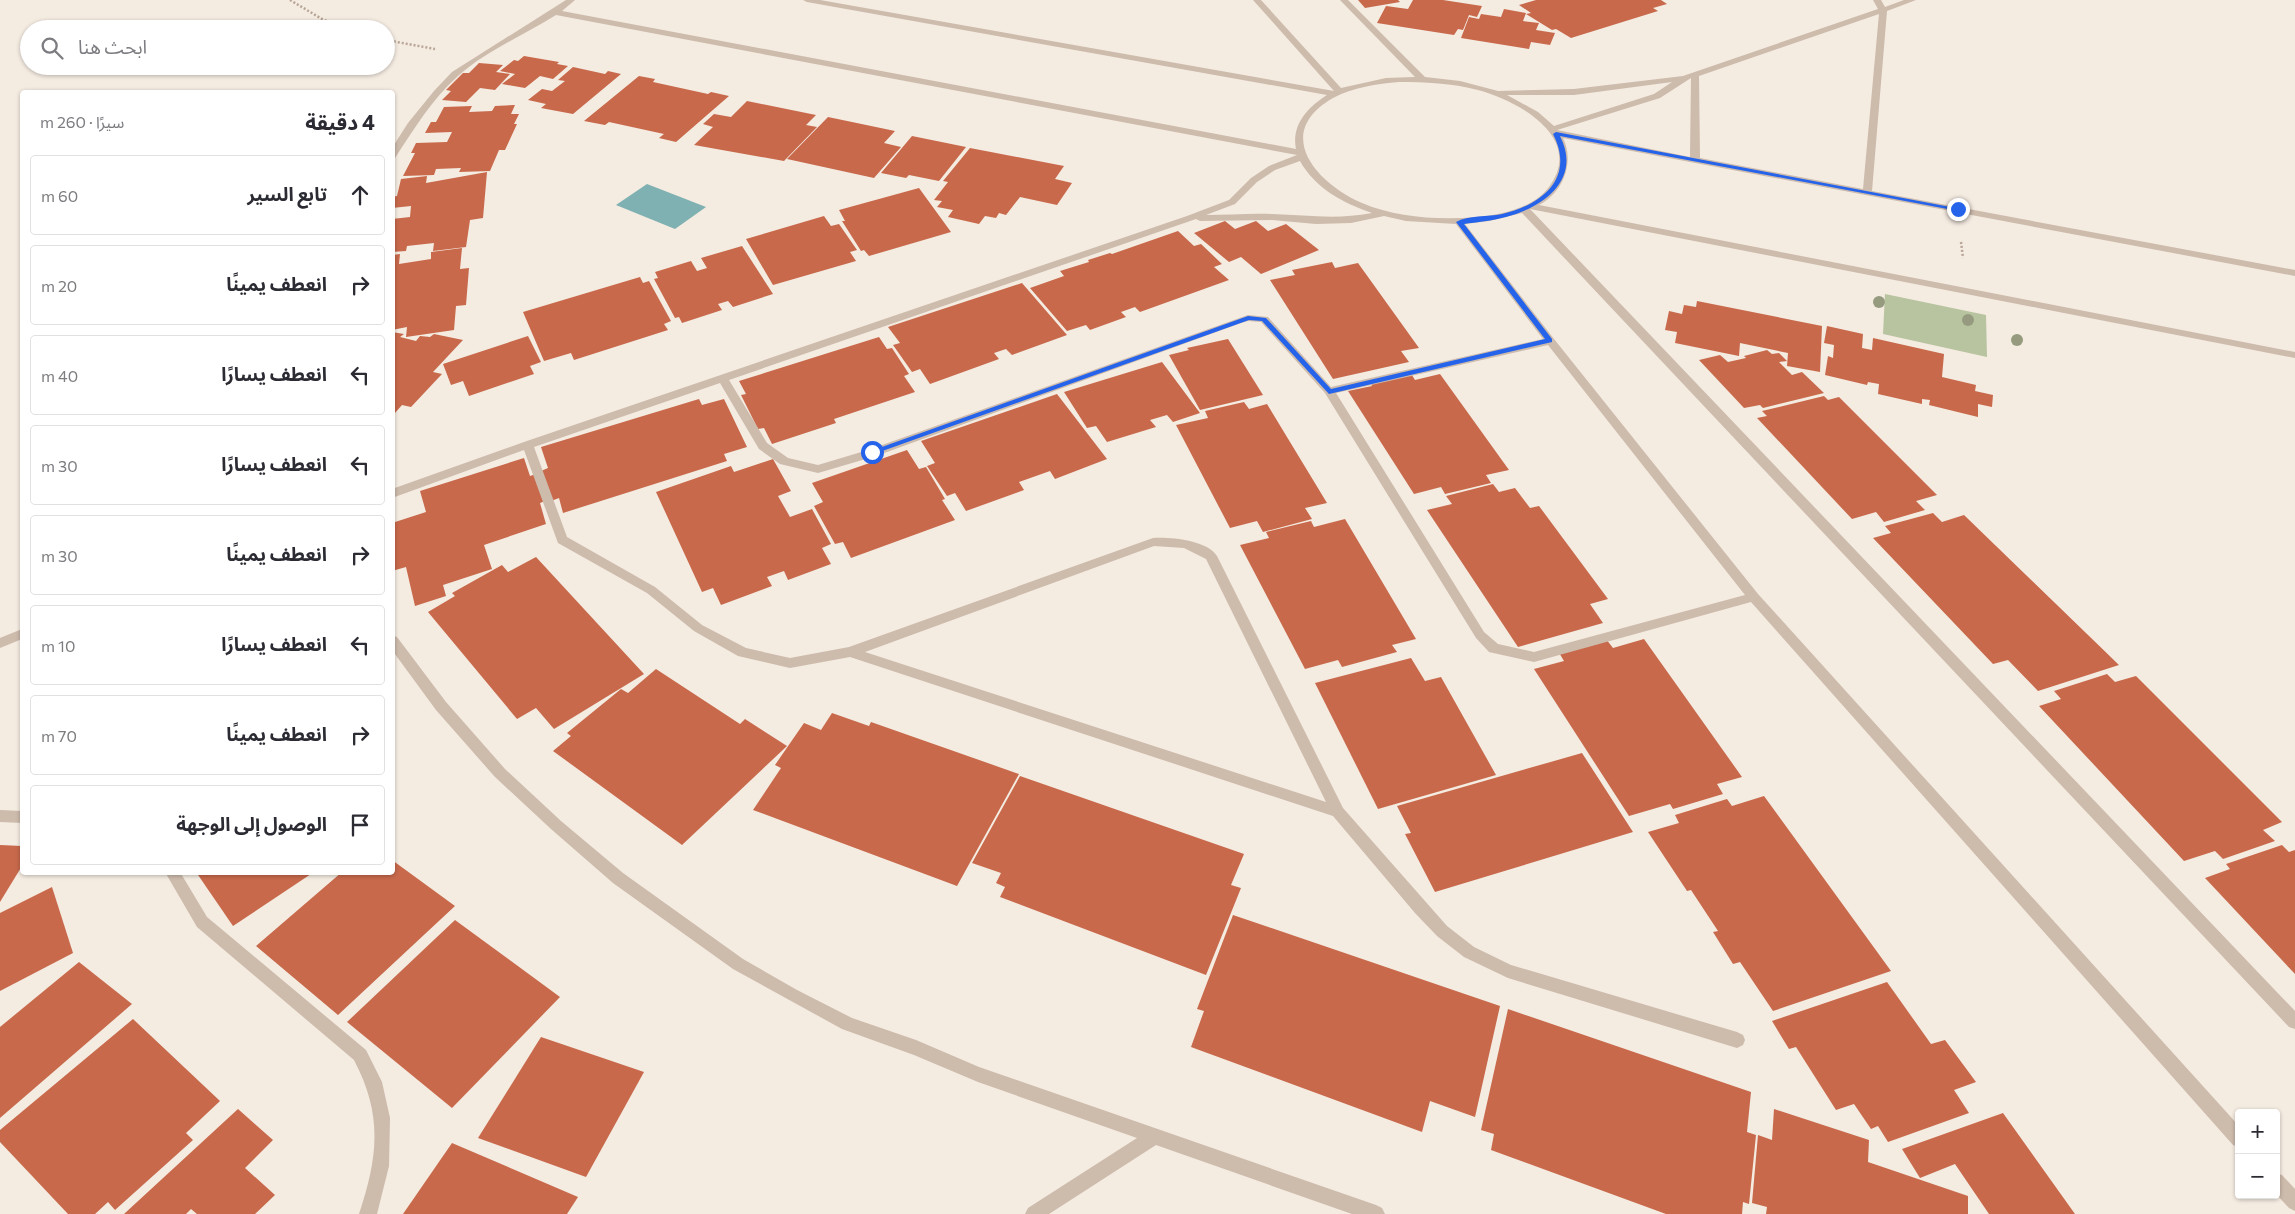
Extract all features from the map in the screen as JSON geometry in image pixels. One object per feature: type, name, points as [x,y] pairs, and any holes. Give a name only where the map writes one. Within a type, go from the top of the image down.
[{"type":"street","points":[[395,151],[430,102],[456,74],[520,32],[557,13],[571,0]]},
{"type":"street","points":[[807,0],[1339,93]]},
{"type":"street","points":[[1257,0],[1339,93]]},
{"type":"street","points":[[1344,0],[1422,79]]},
{"type":"street","points":[[1867,192],[1883,10],[1877,0]]},
{"type":"street","points":[[1492,92],[1574,92],[1684,78],[1912,0]]},
{"type":"street","points":[[557,13],[1301,155]]},
{"type":"street","points":[[1695,74],[1695,160]]},
{"type":"street","points":[[1554,131],[1657,96],[1684,78]]},
{"type":"street","points":[[1422,79],[1446,81],[1492,92],[1526,108],[1554,131],[1562,147],[1565,160],[1563,173],[1556,185],[1544,197],[1526,208],[1504,216],[1460,222],[1417,220],[1384,214],[1340,196],[1323,184],[1310,171],[1301,155],[1298,141],[1305,119],[1318,105],[1339,93],[1378,82],[1422,79]]},
{"type":"street","points":[[1554,131],[1695,160],[2295,273]]},
{"type":"street","points":[[395,493],[528,445],[1190,218],[1232,202],[1254,180],[1272,168],[1301,155]]},
{"type":"street","points":[[1526,208],[2295,355]]},
{"type":"street","points":[[1526,208],[2295,1022]]},
{"type":"street","points":[[1190,218],[1272,217],[1316,221],[1351,220],[1384,214]]},
{"type":"street","points":[[1460,222],[1550,341],[1754,597],[2235,1135]]},
{"type":"street","points":[[723,379],[763,446],[784,461],[818,469],[872,452],[1248,318],[1264,319],[1329,392],[1475,628],[1494,648],[1519,656],[1534,658],[1600,638],[1754,597]]},
{"type":"street","points":[[1329,392],[1550,341]]},
{"type":"street","points":[[528,445],[562,540],[650,590],[698,628],[743,652],[790,663],[850,652],[1153,542],[1171,541],[1189,544],[1211,556],[1338,812],[1442,931],[1469,952],[1508,971],[1737,1040]]},
{"type":"street","points":[[0,642],[20,635]]},
{"type":"street","points":[[395,644],[441,706],[500,773],[618,878],[738,964],[848,1024],[1376,1214]]},
{"type":"street","points":[[850,652],[1338,812]]},
{"type":"street","points":[[0,816],[20,817]]},
{"type":"street","points":[[174,875],[202,922],[360,1055],[375,1085],[383,1121],[383,1153],[377,1186],[368,1214]]},
{"type":"street","points":[[1034,1214],[1155,1136]]},
{"type":"street","points":[[2280,1185],[2295,1202]]},
{"type":"path","points":[[290,0],[322,20]]},
{"type":"path","points":[[1958,209],[1967,292]]},
{"type":"green space","points":[[1885,294],[1986,315],[1987,357],[1883,334]]},
{"type":"water","points":[[647,184],[706,207],[675,229],[616,205]]},
{"type":"building","points":[[1358,0],[1398,0],[1400,2],[1365,8]]},
{"type":"building","points":[[1413,0],[1443,0],[1482,6],[1477,17],[1469,15],[1463,30],[1458,29],[1454,35],[1377,23],[1386,6],[1408,9]]},
{"type":"building","points":[[1536,0],[1661,0],[1667,4],[1653,8],[1658,11],[1571,38],[1556,29],[1552,30],[1526,14],[1531,13],[1519,5]]},
{"type":"building","points":[[1504,9],[1526,13],[1523,21],[1539,23],[1536,30],[1555,33],[1550,45],[1531,42],[1529,49],[1461,38],[1469,17],[1479,19],[1481,14],[1501,17]]},
{"type":"building","points":[[524,56],[559,62],[557,64],[568,66],[553,79],[540,76],[525,88],[502,84],[515,74],[500,71],[514,60],[518,61]]},
{"type":"building","points":[[479,63],[503,65],[496,72],[510,74],[495,90],[480,88],[466,102],[442,100],[451,91],[446,90],[463,73],[469,73]]},
{"type":"building","points":[[573,67],[605,74],[608,71],[621,74],[573,114],[541,108],[546,104],[528,100],[542,89],[552,91],[565,81],[558,80]]},
{"type":"building","points":[[639,76],[655,79],[653,82],[708,94],[711,92],[729,96],[676,142],[659,138],[664,134],[609,122],[605,125],[584,121]]},
{"type":"building","points":[[747,101],[816,115],[806,125],[817,127],[784,161],[694,145],[713,127],[703,124],[714,114],[731,117]]},
{"type":"building","points":[[515,105],[511,114],[519,114],[514,124],[517,124],[505,150],[499,150],[490,171],[459,172],[461,168],[436,169],[434,175],[403,176],[415,153],[411,153],[416,143],[447,142],[452,132],[425,133],[431,122],[436,122],[444,107],[472,106],[469,112],[492,111],[495,106]]},
{"type":"building","points":[[828,117],[895,131],[884,143],[901,147],[874,178],[787,159]]},
{"type":"building","points":[[912,136],[966,147],[939,181],[909,175],[906,178],[881,173]]},
{"type":"building","points":[[970,148],[1064,166],[1055,179],[1072,183],[1057,205],[1020,197],[1006,215],[999,213],[996,218],[985,216],[979,224],[948,217],[953,210],[937,207],[942,201],[934,200],[948,182],[943,181]]},
{"type":"building","points":[[487,172],[483,218],[470,220],[466,247],[433,251],[434,243],[407,246],[406,251],[395,252],[395,219],[410,217],[411,206],[395,208],[395,196],[397,196],[401,179],[427,176],[426,183]]},
{"type":"building","points":[[919,188],[951,232],[869,256],[864,250],[861,251],[842,221],[845,221],[839,210]]},
{"type":"building","points":[[824,216],[831,226],[839,224],[857,250],[850,252],[856,261],[773,285],[746,239]]},
{"type":"building","points":[[1225,221],[1235,229],[1256,221],[1268,231],[1286,224],[1319,250],[1261,274],[1241,257],[1229,262],[1194,233]]},
{"type":"building","points":[[1178,231],[1194,246],[1201,244],[1222,264],[1214,267],[1229,280],[1140,312],[1135,307],[1121,312],[1126,317],[1090,330],[1086,325],[1067,331],[1030,288],[1064,276],[1060,271],[1089,262],[1088,260],[1112,254]]},
{"type":"building","points":[[742,246],[773,294],[733,307],[728,301],[718,304],[722,310],[682,323],[679,317],[675,318],[654,279],[658,278],[655,272],[691,261],[697,271],[707,268],[701,258]]},
{"type":"building","points":[[462,248],[460,269],[469,268],[466,305],[456,306],[454,330],[406,337],[407,327],[395,329],[395,255],[400,254],[399,264],[431,259],[431,252]]},
{"type":"building","points":[[1332,262],[1335,268],[1358,263],[1419,348],[1401,351],[1409,362],[1333,379],[1270,280],[1295,275],[1292,270]]},
{"type":"building","points":[[640,277],[643,283],[649,281],[671,321],[664,324],[668,330],[574,360],[571,353],[544,361],[523,312]]},
{"type":"building","points":[[1022,283],[1067,335],[1012,355],[1006,349],[994,353],[999,359],[930,384],[920,369],[912,372],[893,345],[900,343],[888,327]]},
{"type":"building","points":[[1697,301],[1822,326],[1820,372],[1787,366],[1788,353],[1740,343],[1739,356],[1675,343],[1677,332],[1665,330],[1669,311],[1682,314],[1684,305],[1696,307]]},
{"type":"building","points":[[1827,326],[1863,334],[1862,348],[1872,350],[1873,338],[1944,354],[1942,377],[1976,385],[1975,391],[1993,395],[1992,407],[1978,404],[1978,417],[1929,405],[1930,400],[1922,399],[1922,404],[1878,394],[1879,384],[1868,382],[1867,385],[1825,375],[1828,356],[1833,358],[1834,345],[1824,343]]},
{"type":"building","points":[[395,332],[404,334],[400,337],[416,341],[420,336],[430,337],[434,334],[463,340],[433,372],[442,374],[411,407],[402,405],[395,413]]},
{"type":"building","points":[[528,336],[541,362],[530,366],[534,374],[469,396],[463,381],[451,385],[443,364]]},
{"type":"building","points":[[879,337],[887,349],[892,348],[909,374],[904,376],[915,392],[834,419],[836,423],[772,444],[764,428],[758,429],[741,395],[746,394],[739,381]]},
{"type":"building","points":[[1228,339],[1263,395],[1200,410],[1169,355],[1189,350],[1187,348]]},
{"type":"building","points":[[1767,350],[1772,354],[1779,353],[1787,361],[1779,362],[1792,375],[1802,372],[1824,393],[1763,408],[1760,405],[1744,408],[1699,360],[1720,355],[1728,362]]},
{"type":"building","points":[[1162,362],[1200,413],[1173,422],[1167,415],[1150,420],[1156,427],[1107,442],[1096,426],[1087,428],[1064,392]]},
{"type":"building","points":[[1410,372],[1415,380],[1440,374],[1509,470],[1486,475],[1491,483],[1445,494],[1441,487],[1414,494],[1348,391],[1372,386],[1369,381]]},
{"type":"building","points":[[1057,394],[1107,459],[1055,479],[1050,471],[1019,482],[1024,490],[966,511],[955,493],[947,496],[927,466],[935,463],[921,441]]},
{"type":"building","points":[[1824,396],[1828,400],[1839,397],[1937,495],[1916,501],[1925,510],[1884,522],[1876,512],[1852,519],[1757,418],[1767,416],[1762,411]]},
{"type":"building","points":[[699,399],[702,405],[724,399],[747,447],[724,454],[727,461],[563,513],[559,498],[551,501],[541,471],[548,468],[541,447]]},
{"type":"building","points":[[1244,402],[1249,409],[1267,404],[1327,503],[1305,508],[1312,519],[1263,532],[1257,521],[1230,528],[1176,425],[1208,418],[1205,411]]},
{"type":"building","points":[[907,450],[919,469],[926,467],[945,499],[942,500],[955,520],[851,558],[843,542],[835,544],[814,506],[823,502],[812,483]]},
{"type":"building","points":[[524,458],[530,476],[536,474],[545,501],[540,503],[546,524],[484,545],[492,569],[443,585],[446,596],[415,606],[406,567],[395,570],[395,522],[426,512],[420,491]]},
{"type":"building","points":[[773,459],[791,491],[778,496],[790,517],[812,509],[831,544],[822,548],[831,564],[788,580],[784,571],[767,577],[772,586],[721,605],[713,588],[702,592],[656,492],[731,466],[734,472]]},
{"type":"building","points":[[1493,484],[1499,492],[1515,488],[1530,508],[1539,506],[1608,599],[1590,604],[1603,623],[1518,647],[1427,510],[1452,504],[1446,496]]},
{"type":"building","points":[[1933,513],[1942,522],[1964,515],[2119,665],[2038,691],[2008,660],[1993,664],[1873,538],[1891,533],[1885,526]]},
{"type":"building","points":[[1345,519],[1416,639],[1392,645],[1397,652],[1342,667],[1338,660],[1305,669],[1240,545],[1269,538],[1266,532],[1311,521],[1314,527]]},
{"type":"building","points":[[536,557],[644,674],[554,729],[536,708],[517,719],[428,612],[455,596],[452,593],[502,565],[508,572]]},
{"type":"building","points":[[1606,639],[1613,648],[1644,639],[1742,777],[1717,784],[1723,794],[1673,809],[1670,804],[1629,816],[1534,669],[1564,661],[1558,651]]},
{"type":"building","points":[[1411,658],[1425,681],[1441,677],[1496,775],[1378,809],[1315,683]]},
{"type":"building","points":[[656,669],[740,724],[745,719],[787,746],[682,845],[553,751],[571,736],[567,733],[621,689],[628,693]]},
{"type":"building","points":[[2107,674],[2115,682],[2136,676],[2282,822],[2263,830],[2275,841],[2223,859],[2215,851],[2184,861],[2039,706],[2061,699],[2054,691]]},
{"type":"building","points":[[832,713],[869,726],[871,722],[1019,774],[957,886],[753,810],[781,768],[775,765],[804,723],[821,730]]},
{"type":"building","points":[[1582,753],[1633,832],[1435,892],[1405,834],[1411,833],[1397,806]]},
{"type":"building","points":[[1020,776],[1244,854],[1231,885],[1241,888],[1206,975],[1000,897],[1005,887],[996,883],[1001,873],[972,863]]},
{"type":"building","points":[[1764,796],[1891,971],[1773,1011],[1740,962],[1733,964],[1713,932],[1718,931],[1691,890],[1687,891],[1648,832],[1679,823],[1675,815],[1727,799],[1732,806]]},
{"type":"building","points":[[0,845],[20,846],[20,869],[0,902]]},
{"type":"building","points":[[2282,845],[2289,852],[2295,850],[2295,974],[2205,878],[2230,869],[2226,864]]},
{"type":"building","points":[[395,862],[455,906],[338,1015],[256,946],[339,875],[395,875]]},
{"type":"building","points":[[198,875],[310,875],[233,926]]},
{"type":"building","points":[[52,887],[73,953],[0,991],[0,913]]},
{"type":"building","points":[[1233,915],[1500,1006],[1475,1117],[1430,1101],[1422,1132],[1191,1047],[1204,1011],[1197,1009]]},
{"type":"building","points":[[455,920],[560,997],[452,1108],[347,1022]]},
{"type":"building","points":[[79,962],[132,1004],[0,1118],[0,1027]]},
{"type":"building","points":[[1887,982],[1931,1044],[1945,1040],[1976,1082],[1954,1090],[1969,1113],[1888,1142],[1878,1126],[1871,1129],[1854,1104],[1836,1110],[1796,1047],[1789,1049],[1772,1021]]},
{"type":"building","points":[[1508,1009],[1751,1092],[1747,1132],[1756,1135],[1749,1204],[1743,1202],[1742,1214],[1666,1214],[1491,1150],[1494,1134],[1481,1130]]},
{"type":"building","points":[[133,1019],[220,1101],[186,1133],[193,1140],[115,1210],[108,1202],[95,1214],[68,1214],[0,1142],[0,1130]]},
{"type":"building","points":[[541,1037],[644,1072],[586,1177],[478,1138]]},
{"type":"building","points":[[238,1109],[273,1140],[245,1168],[275,1195],[255,1214],[197,1214],[191,1209],[186,1214],[124,1214]]},
{"type":"building","points":[[1774,1109],[1869,1140],[1868,1162],[1968,1196],[1968,1214],[1766,1214],[1767,1207],[1752,1203],[1758,1135],[1772,1140]]},
{"type":"building","points":[[2003,1113],[2075,1214],[1989,1214],[1955,1164],[1920,1178],[1902,1149]]},
{"type":"building","points":[[452,1143],[578,1197],[567,1214],[403,1214]]},
{"type":"route","points":[[872,452],[1248,318],[1264,319],[1329,392],[1405,372],[1550,341],[1460,222],[1504,216],[1524,209],[1544,197],[1556,185],[1563,173],[1565,160],[1556,134],[1958,209]]}]
